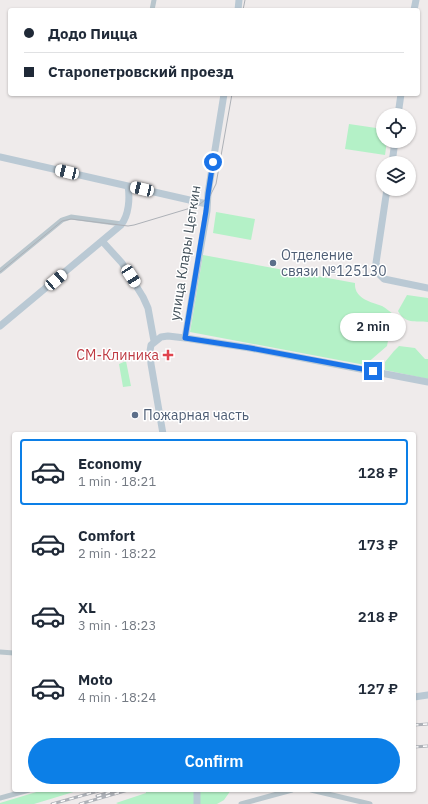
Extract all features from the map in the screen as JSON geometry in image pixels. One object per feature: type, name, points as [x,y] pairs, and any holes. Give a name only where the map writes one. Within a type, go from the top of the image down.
[{"type":"street","name":"улица Клары Цеткин","points":[[163,432],[151,364],[150,348],[154,341],[161,337],[168,336],[185,338],[224,96]]},
{"type":"street","points":[[399,108],[401,96]]},
{"type":"street","points":[[0,157],[207,204]]},
{"type":"street","points":[[0,326],[122,224],[127,212],[129,193],[128,186]]},
{"type":"street","points":[[386,196],[376,263],[379,274],[384,279],[428,288]]},
{"type":"street","points":[[0,271],[62,220],[71,217],[122,224]]},
{"type":"street","name":"улица Клары Цеткин","points":[[102,241],[122,263],[143,297],[148,308],[154,341]]},
{"type":"street","points":[[185,338],[250,348],[428,382]]},
{"type":"street","points":[[0,652],[12,653]]},
{"type":"street","points":[[416,696],[428,695]]},
{"type":"street","points":[[0,798],[22,792]]},
{"type":"street","points":[[197,792],[198,804]]},
{"type":"street","points":[[241,804],[285,792]]},
{"type":"street","points":[[319,792],[370,804]]},
{"type":"green space","points":[[349,124],[376,128],[376,148],[386,148],[385,155],[345,149]]},
{"type":"green space","points":[[216,212],[255,219],[251,240],[213,233]]},
{"type":"green space","points":[[203,255],[355,283],[355,288],[360,296],[368,301],[382,306],[393,314],[387,346],[365,365],[190,332]]},
{"type":"green space","points":[[407,295],[428,298],[428,322],[407,320],[401,315],[398,311]]},
{"type":"green space","points":[[399,346],[415,348],[425,359],[428,359],[428,379],[385,370],[385,362]]},
{"type":"green space","points":[[126,361],[131,386],[123,387],[119,364]]},
{"type":"green space","points":[[36,792],[73,792],[34,804],[0,803]]},
{"type":"green space","points":[[230,792],[224,800],[217,804],[116,803],[146,793]]},
{"type":"tram line","points":[[243,8],[245,0]]},
{"type":"tram line","points":[[0,272],[62,221],[71,219],[128,226],[200,204],[210,196],[216,184],[232,96]]},
{"type":"railway","points":[[416,725],[428,724]]},
{"type":"railway","points":[[416,747],[428,746]]},
{"type":"railway","points":[[52,804],[95,792]]},
{"type":"railway","points":[[97,796],[110,792]]},
{"type":"railway","points":[[80,804],[121,792]]},
{"type":"place","name":"Отделение связи №125130","points":[[273,263]]},
{"type":"place","name":"СМ-Клиника","points":[[168,355]]},
{"type":"place","name":"Пожарная часть","points":[[135,415]]},
{"type":"route","points":[[213,162],[185,338],[206,340],[373,371]]}]
